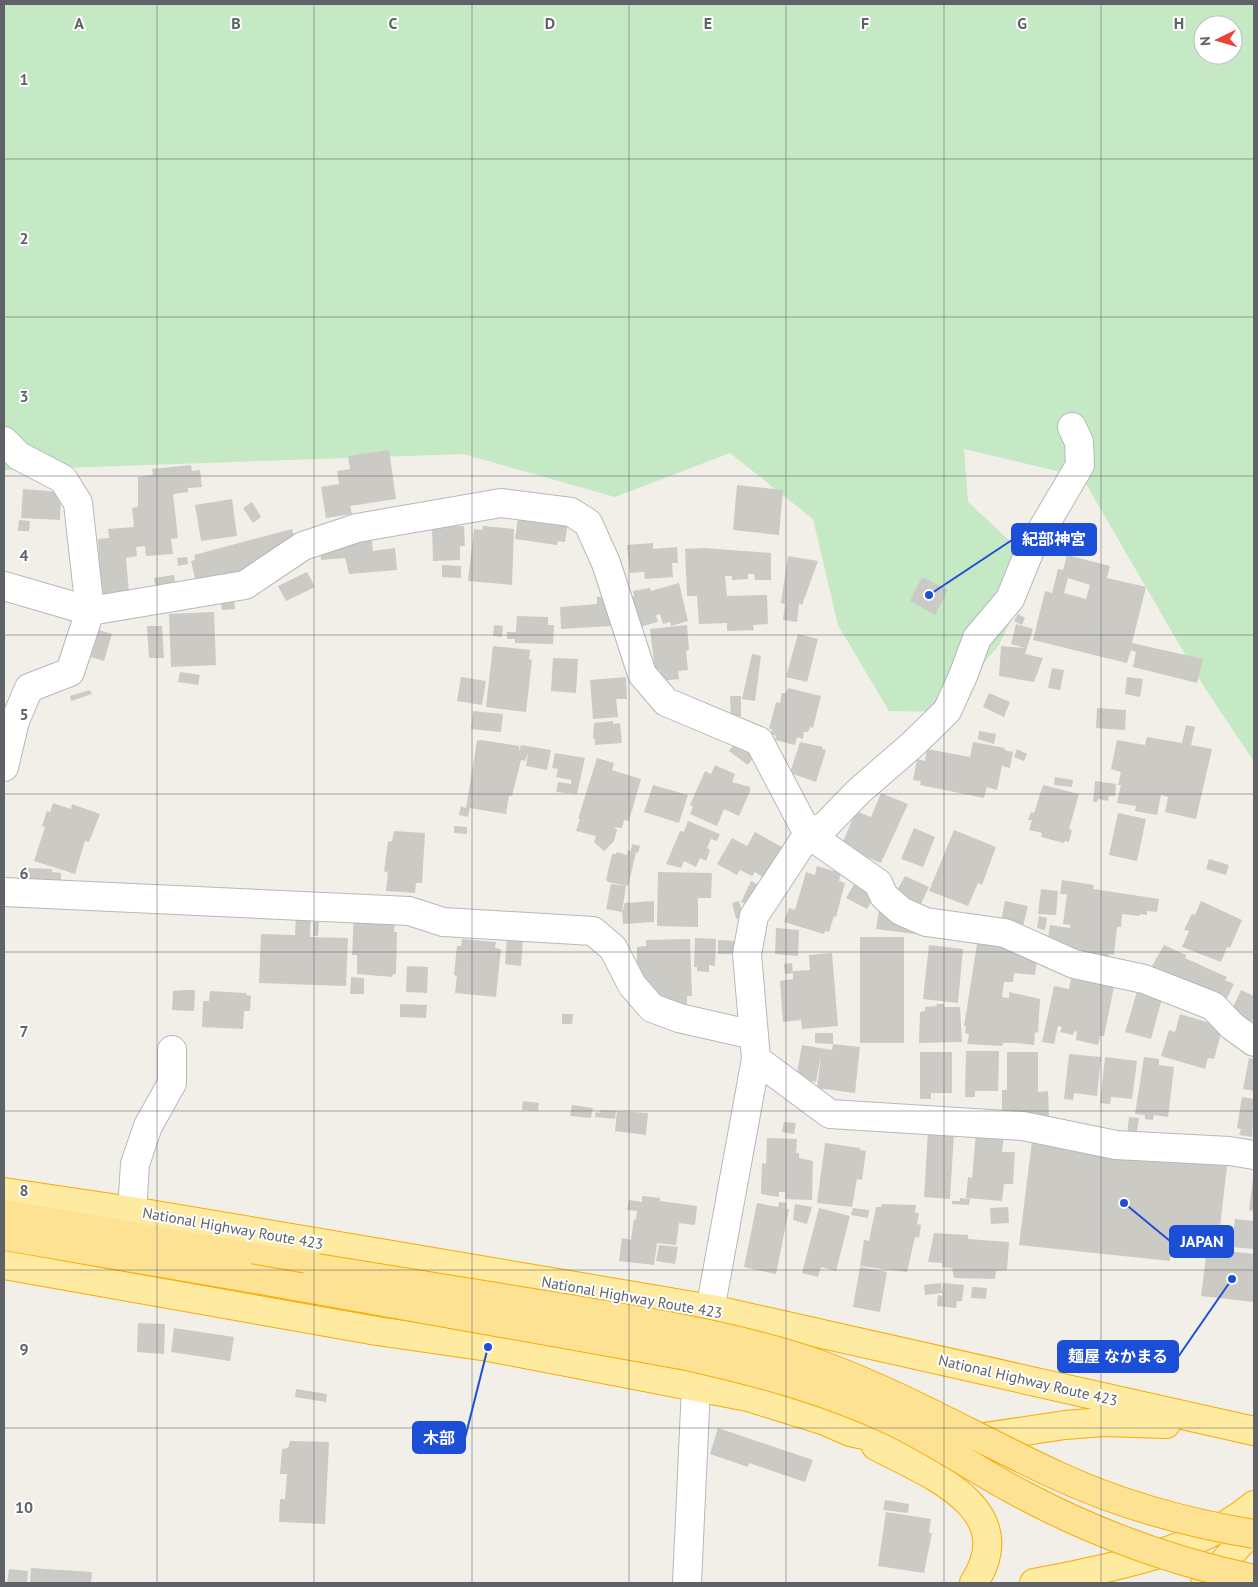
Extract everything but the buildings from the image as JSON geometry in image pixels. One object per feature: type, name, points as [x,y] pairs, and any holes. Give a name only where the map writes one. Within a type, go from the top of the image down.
[{"type":"highway","name":"National Highway Route 423","points":[[4,1192],[132,1211],[711,1309],[1254,1431]]},
{"type":"highway","points":[[4,1214],[616,1317],[761,1347],[877,1386],[1058,1476],[1108,1496],[1181,1518],[1254,1534]]},
{"type":"highway","points":[[4,1236],[687,1356],[758,1372],[828,1394],[893,1421],[1026,1497],[1134,1545],[1208,1569],[1254,1578]]},
{"type":"highway","name":"National Highway Route 423","points":[[4,1265],[377,1331],[488,1347],[696,1387],[757,1400],[850,1432],[907,1444],[930,1444],[1065,1425],[1146,1422],[1188,1425],[1254,1435]]},
{"type":"highway","points":[[850,1432],[949,1485],[971,1504],[980,1516],[987,1539],[988,1552],[984,1569],[974,1583]]},
{"type":"highway","points":[[1034,1583],[1120,1564],[1164,1551],[1205,1534],[1244,1513],[1254,1505]]},
{"type":"highway","points":[[1205,1583],[1254,1528]]},
{"type":"highway","points":[[1205,1583],[1254,1578]]},
{"type":"street","points":[[687,1583],[696,1387],[755,1047],[747,954],[754,916],[808,834],[825,826],[859,791],[912,745],[946,711],[964,676],[977,638],[1010,599],[1030,550],[1080,465],[1079,442],[1072,427]]},
{"type":"street","points":[[4,441],[19,456],[63,479],[78,503],[90,611],[70,672],[29,688],[15,721],[4,767]]},
{"type":"street","points":[[4,586],[90,611],[246,585],[303,546],[357,528],[501,503],[571,512],[588,523],[606,564],[642,674],[666,702],[759,741],[808,834],[878,882],[884,896],[901,911],[926,922],[1005,933],[1074,964],[1144,979],[1213,1006],[1232,1026],[1254,1042]]},
{"type":"street","points":[[4,892],[409,911],[443,922],[593,931],[613,948],[632,986],[652,1008],[755,1047],[830,1114],[1023,1126],[1116,1145],[1229,1151],[1254,1155]]},
{"type":"street","points":[[132,1211],[134,1164],[148,1126],[172,1083],[172,1050]]},
{"type":"green space","points":[[4,4],[1254,4],[1254,762],[1201,682],[1082,477],[964,449],[968,502],[1037,566],[999,645],[943,712],[889,711],[838,625],[813,519],[730,453],[615,497],[463,454],[4,470]]},
{"type":"place","name":"紀部神宮","points":[[929,595]]},
{"type":"place","name":"JAPAN","points":[[1124,1203]]},
{"type":"place","name":"麺屋 なかまる","points":[[1232,1279]]},
{"type":"place","name":"木部","points":[[488,1347]]}]
